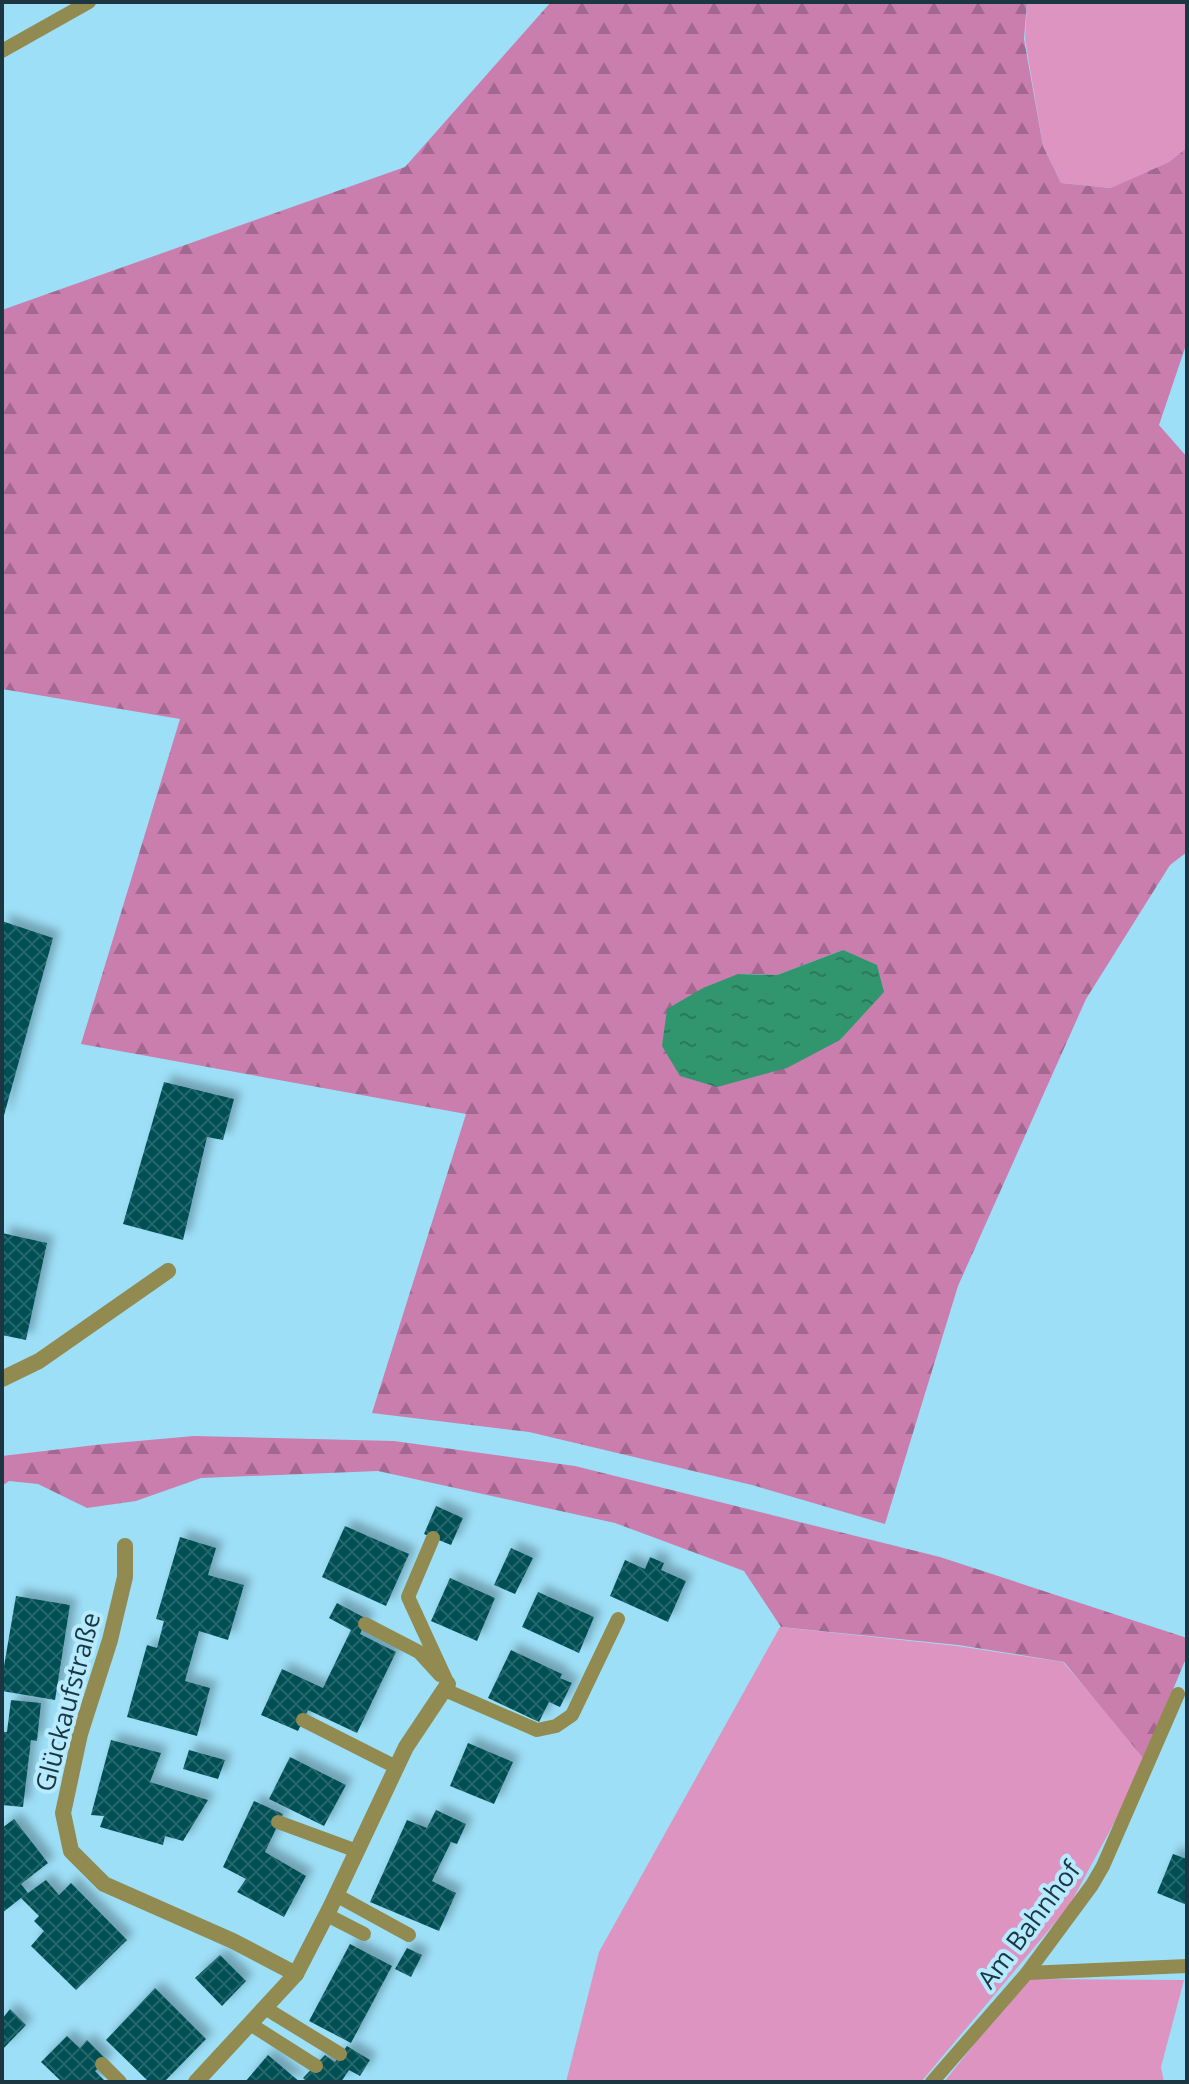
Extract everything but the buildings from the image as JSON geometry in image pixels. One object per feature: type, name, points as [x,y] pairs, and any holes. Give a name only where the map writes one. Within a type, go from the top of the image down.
[{"type":"street","points":[[2,1379],[39,1361],[168,1271]]},
{"type":"street","name":"Glückaufstraße","points":[[125,1546],[125,1577],[110,1640],[80,1734],[63,1813],[71,1851],[104,1884],[233,1941],[296,1974]]},
{"type":"street","points":[[196,2082],[296,1974],[406,1747],[447,1687]]},
{"type":"lane","points":[[2,51],[89,2]]},
{"type":"lane","points":[[433,1538],[408,1597],[447,1687]]},
{"type":"lane","points":[[365,1624],[419,1652],[447,1687],[537,1730],[556,1726],[572,1715],[618,1619]]},
{"type":"lane","name":"Am Bahnhof","points":[[932,2082],[1027,1973],[1092,1885],[1178,1694]]},
{"type":"lane","points":[[303,1720],[396,1767]]},
{"type":"lane","points":[[278,1822],[357,1851]]},
{"type":"lane","points":[[336,1895],[409,1935]]},
{"type":"lane","points":[[327,1915],[364,1934]]},
{"type":"lane","points":[[1027,1973],[1187,1966]]},
{"type":"lane","points":[[265,2008],[340,2054]]},
{"type":"lane","points":[[250,2024],[316,2066]]},
{"type":"lane","points":[[102,2064],[120,2082]]},
{"type":"shaded area","points":[[1027,2],[1187,2],[1187,149],[1169,162],[1112,188],[1061,183],[1043,146],[1025,39]]},
{"type":"shaded area","points":[[780,1627],[957,1646],[1063,1662],[1146,1758],[1069,1906],[921,2082],[566,2082],[599,1952]]},
{"type":"shaded area","points":[[1026,1979],[1184,1980],[1161,2067],[1164,2082],[944,2082]]},
{"type":"green space","points":[[551,2],[1027,2],[1024,39],[1043,146],[1061,183],[1111,188],[1169,162],[1187,148],[1187,342],[1159,425],[1187,457],[1187,852],[1170,865],[1086,999],[958,1286],[885,1524],[752,1485],[529,1432],[372,1413],[466,1114],[81,1044],[180,719],[2,689],[2,310],[405,167]],"holes":[[[843,950],[858,1019],[840,1040],[738,974],[777,975]]]},
{"type":"green space","points":[[194,1436],[394,1441],[575,1466],[940,1557],[1187,1638],[1187,1656],[1144,1759],[1064,1662],[958,1645],[781,1627],[744,1571],[615,1523],[378,1471],[201,1478],[136,1501],[87,1508],[38,1484],[9,1481],[2,1486],[2,1456]]},
{"type":"water","points":[[843,950],[877,965],[884,992],[840,1040],[787,1068],[717,1087],[680,1076],[662,1046],[667,1009],[703,988],[738,974],[777,975]]}]
